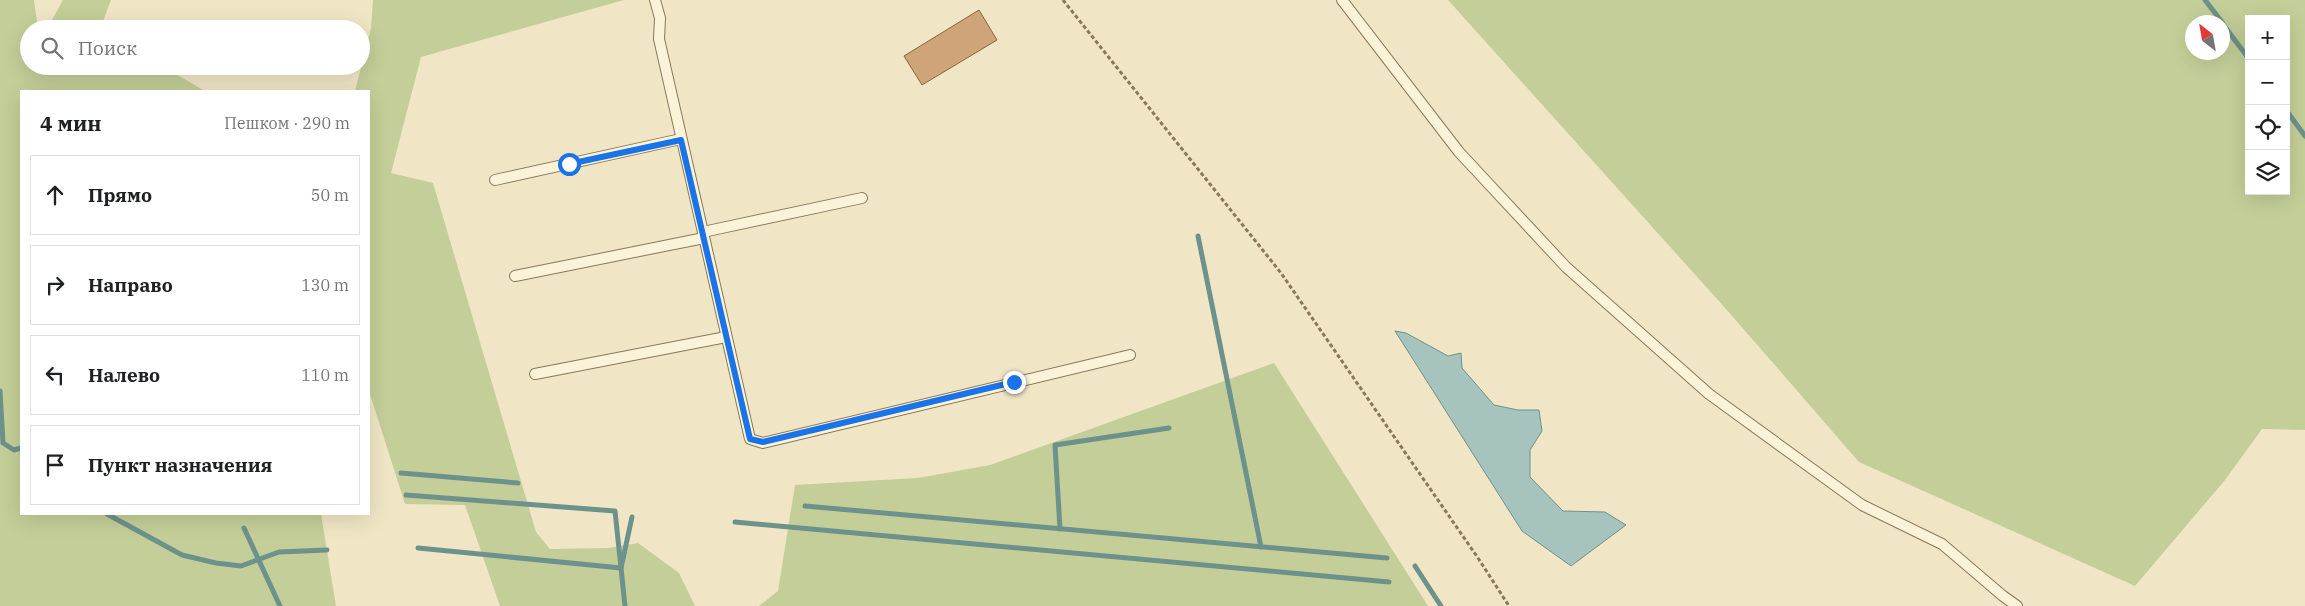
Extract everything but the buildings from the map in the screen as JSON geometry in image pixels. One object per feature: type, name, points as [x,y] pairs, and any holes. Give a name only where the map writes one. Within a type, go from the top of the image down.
[{"type":"lane","points":[[655,0],[660,18],[658,39],[750,439],[763,442],[1130,355]]},
{"type":"lane","points":[[1342,0],[1458,152],[1566,267],[1709,394],[1862,505],[1942,544],[2017,606]]},
{"type":"lane","points":[[495,180],[681,140]]},
{"type":"lane","points":[[514,276],[862,198]]},
{"type":"lane","points":[[535,374],[726,337]]},
{"type":"path","points":[[1063,0],[1282,273],[1509,606]]},
{"type":"green space","points":[[0,0],[34,0],[37,20],[20,20],[20,75],[177,75],[203,90],[20,90],[20,515],[321,515],[336,606],[0,606]]},
{"type":"green space","points":[[63,0],[111,0],[103,20],[52,20]]},
{"type":"green space","points":[[373,0],[624,0],[421,57],[391,173],[433,183],[536,532],[550,549],[608,548],[638,543],[679,573],[695,606],[500,606],[465,505],[405,504],[370,394],[370,90],[355,90],[359,75],[370,75]]},
{"type":"green space","points":[[1448,0],[2305,0],[2305,430],[2262,429],[2225,480],[2135,586],[1859,462],[1726,309]]},
{"type":"green space","points":[[1274,363],[1428,606],[759,606],[778,591],[795,485],[918,478],[990,465]]},
{"type":"water","points":[[1395,331],[1406,333],[1448,356],[1461,353],[1462,368],[1494,405],[1518,410],[1539,410],[1542,431],[1530,450],[1530,477],[1563,511],[1605,512],[1626,525],[1571,566],[1522,531]]},
{"type":"waterway","points":[[2205,0],[2217,15]]},
{"type":"waterway","points":[[2230,34],[2245,54]]},
{"type":"waterway","points":[[2290,115],[2305,136]]},
{"type":"waterway","points":[[1198,236],[1261,547]]},
{"type":"waterway","points":[[0,391],[3,443],[14,450],[20,448]]},
{"type":"waterway","points":[[1060,529],[1055,445],[1169,428]]},
{"type":"waterway","points":[[401,473],[518,483]]},
{"type":"waterway","points":[[406,495],[615,511],[625,606]]},
{"type":"waterway","points":[[805,506],[1387,558]]},
{"type":"waterway","points":[[109,515],[182,555],[216,563],[241,566],[279,552],[327,550]]},
{"type":"waterway","points":[[418,548],[621,568],[632,517]]},
{"type":"waterway","points":[[735,522],[1389,582]]},
{"type":"waterway","points":[[244,528],[280,606]]},
{"type":"waterway","points":[[1415,566],[1441,606]]},
{"type":"route","points":[[569,164],[681,140],[750,439],[763,442],[1014,382]]}]
